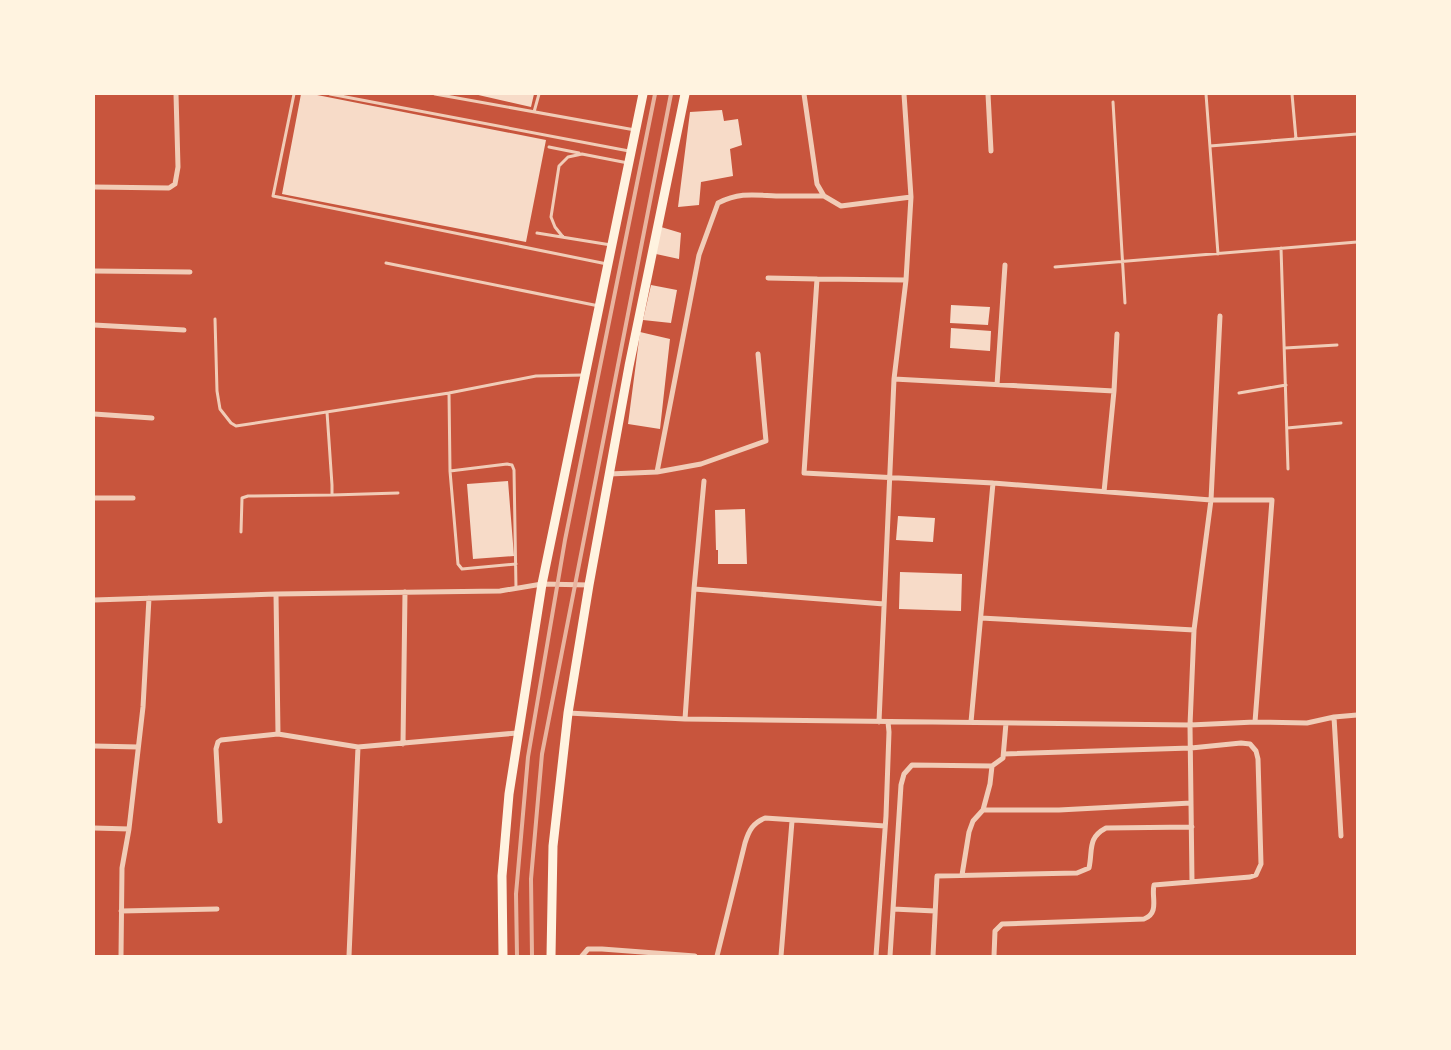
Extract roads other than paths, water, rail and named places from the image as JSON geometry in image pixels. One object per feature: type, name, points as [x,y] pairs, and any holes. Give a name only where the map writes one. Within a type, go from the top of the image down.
[{"type":"main road","points":[[502,956],[502,876],[509,794],[542,584],[643,94]]},
{"type":"main road","points":[[551,956],[553,846],[568,713],[629,366],[685,94]]},
{"type":"street","points":[[94,187],[169,188],[176,184],[178,167],[176,94]]},
{"type":"street","points":[[804,94],[817,184],[824,196],[841,206],[911,198]]},
{"type":"street","points":[[879,722],[894,379],[906,280],[911,198],[904,94]]},
{"type":"street","points":[[988,94],[991,151]]},
{"type":"street","points":[[657,472],[699,255],[718,203],[740,195],[752,194],[824,196]]},
{"type":"street","points":[[997,385],[1005,265]]},
{"type":"street","points":[[94,271],[190,272]]},
{"type":"street","points":[[768,278],[906,280]]},
{"type":"street","points":[[817,279],[804,473],[993,483],[1211,500],[1272,500],[1255,722]]},
{"type":"street","points":[[1192,881],[1190,724],[1194,630],[1211,500],[1220,316]]},
{"type":"street","points":[[94,325],[184,330]]},
{"type":"street","points":[[1104,492],[1114,392],[1117,334]]},
{"type":"street","points":[[609,474],[657,472],[701,464],[766,441],[758,354]]},
{"type":"street","points":[[894,379],[1114,392]]},
{"type":"street","points":[[94,414],[152,418]]},
{"type":"street","points":[[685,719],[704,481]]},
{"type":"street","points":[[971,722],[993,483]]},
{"type":"street","points":[[94,498],[134,498]]},
{"type":"street","points":[[94,600],[276,594],[500,591],[542,584],[589,585]]},
{"type":"street","points":[[694,589],[884,604]]},
{"type":"street","points":[[403,744],[405,592]]},
{"type":"street","points":[[276,594],[278,734]]},
{"type":"street","points":[[121,956],[122,868],[129,829],[143,707],[149,598]]},
{"type":"street","points":[[981,618],[1194,630]]},
{"type":"street","points":[[568,713],[685,719],[1190,724],[1307,723],[1357,714]]},
{"type":"street","points":[[1334,717],[1341,836]]},
{"type":"street","points":[[876,956],[885,826],[888,722]]},
{"type":"street","points":[[890,956],[904,774],[912,765],[992,766],[1003,758],[1006,723]]},
{"type":"street","points":[[220,821],[216,748],[218,742],[225,739],[278,734],[358,747],[518,733]]},
{"type":"street","points":[[994,956],[995,931],[1002,924],[1144,919],[1149,917],[1154,910],[1154,885],[1158,883],[1250,877],[1256,875],[1261,864],[1258,759],[1256,751],[1250,744],[1241,743],[1191,748],[1004,754]]},
{"type":"street","points":[[94,746],[138,748]]},
{"type":"street","points":[[349,956],[358,747]]},
{"type":"street","points":[[962,875],[969,832],[973,821],[983,810],[990,784],[992,766]]},
{"type":"street","points":[[983,810],[1059,810],[1190,803]]},
{"type":"street","points":[[717,956],[748,832],[754,823],[764,818],[885,826]]},
{"type":"street","points":[[782,956],[792,821]]},
{"type":"street","points":[[933,956],[937,876],[1084,872],[1089,868],[1094,836],[1106,828],[1192,827]]},
{"type":"street","points":[[94,828],[129,829]]},
{"type":"street","points":[[121,911],[216,909]]},
{"type":"street","points":[[893,909],[935,911]]},
{"type":"street","points":[[582,956],[588,949],[695,956]]},
{"type":"lane","points":[[294,94],[273,196],[608,264]]},
{"type":"lane","points":[[330,94],[631,151]]},
{"type":"lane","points":[[435,94],[636,130]]},
{"type":"lane","points":[[534,112],[539,94]]},
{"type":"lane","points":[[1206,94],[1218,254]]},
{"type":"lane","points":[[1292,94],[1296,139]]},
{"type":"lane","points":[[1114,102],[1125,303]]},
{"type":"lane","points":[[1210,146],[1357,134]]},
{"type":"lane","points":[[548,147],[629,163]]},
{"type":"lane","points":[[563,237],[555,227],[551,217],[559,166],[568,157],[582,154]]},
{"type":"lane","points":[[537,233],[612,245]]},
{"type":"lane","points":[[1055,267],[1357,242]]},
{"type":"lane","points":[[1282,248],[1288,469]]},
{"type":"lane","points":[[386,263],[599,306]]},
{"type":"lane","points":[[215,319],[217,391],[220,409],[231,423],[236,426],[449,393],[536,376],[585,375]]},
{"type":"lane","points":[[1285,348],[1337,345]]},
{"type":"lane","points":[[1239,393],[1286,385]]},
{"type":"lane","points":[[449,393],[450,471],[458,564],[462,569],[516,564]]},
{"type":"lane","points":[[327,412],[332,495]]},
{"type":"lane","points":[[1287,428],[1341,423]]},
{"type":"lane","points":[[450,471],[512,465],[514,470],[516,588]]},
{"type":"lane","points":[[240,532],[242,498],[248,496],[398,493]]},
{"type":"railway","points":[[517,956],[516,894],[528,757],[565,540],[655,94]]},
{"type":"railway","points":[[532,956],[531,879],[542,754],[671,94]]}]
